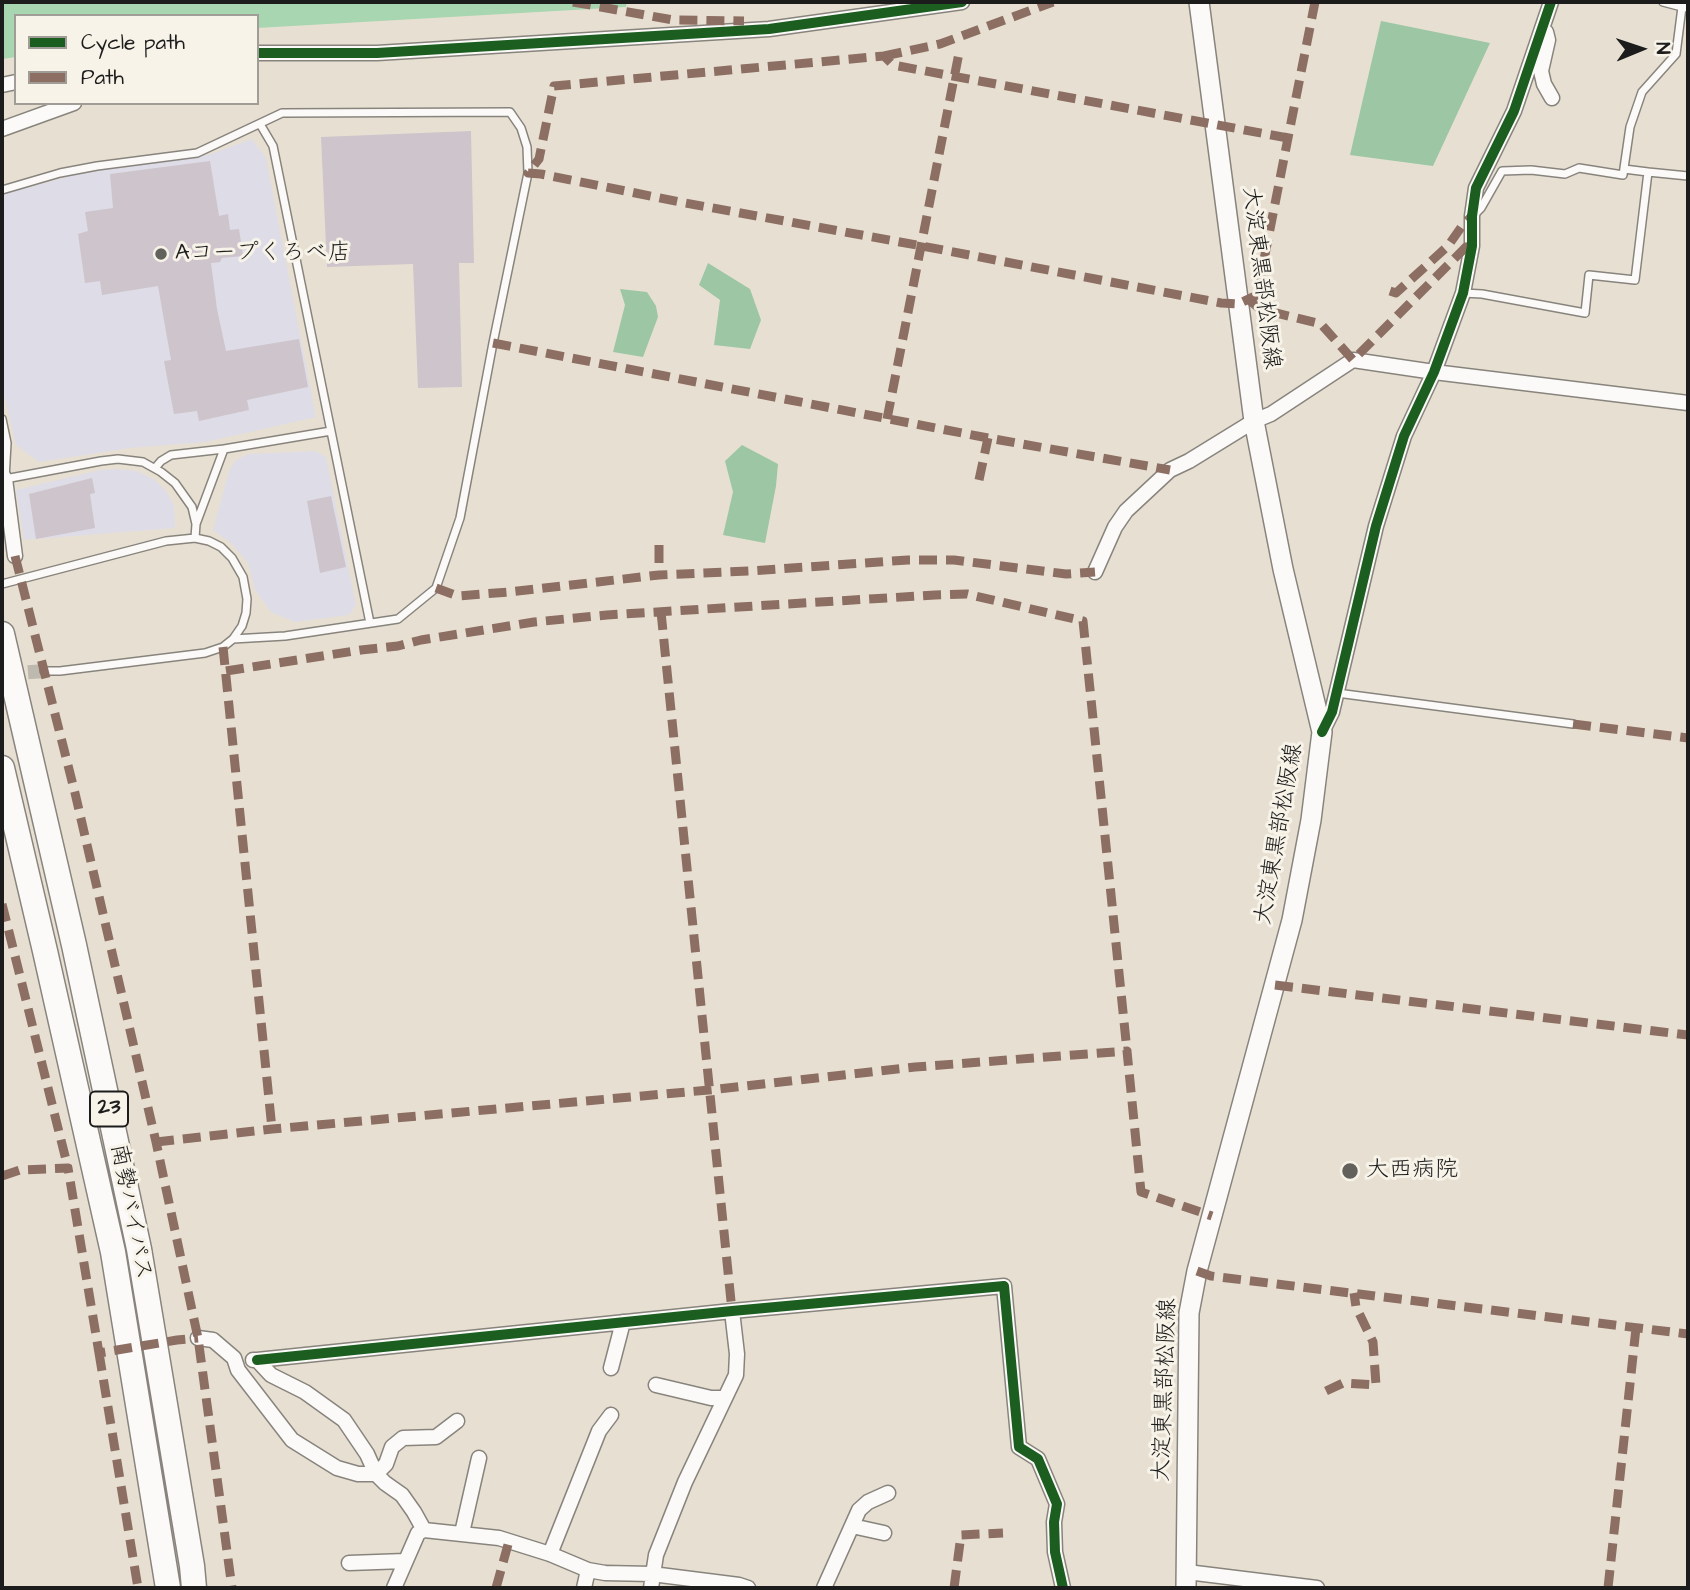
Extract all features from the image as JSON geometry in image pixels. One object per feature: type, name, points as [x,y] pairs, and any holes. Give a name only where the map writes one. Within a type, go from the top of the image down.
[{"type":"highway","name":"南勢バイパス","points":[[2,634],[74,946],[139,1249],[194,1588]]},
{"type":"highway","name":"南勢バイパス","points":[[2,768],[113,1252],[168,1588]]},
{"type":"main road","name":"大淀東黒部松阪線","points":[[1187,1580],[1189,1313],[1197,1271],[1292,920],[1311,820],[1322,732],[1283,569],[1254,422],[1199,2]]},
{"type":"street","points":[[259,53],[377,53],[769,29],[962,2]]},
{"type":"street","points":[[1322,732],[1332,712],[1337,693],[1376,526],[1405,436],[1434,372],[1463,293],[1472,246],[1476,188],[1514,111],[1552,2]]},
{"type":"street","points":[[1544,25],[1554,24],[1561,2]]},
{"type":"street","points":[[1544,25],[1548,40],[1541,71],[1544,84],[1552,98]]},
{"type":"street","points":[[2,129],[68,105]]},
{"type":"street","points":[[1095,572],[1115,527],[1126,511],[1170,470],[1271,414],[1353,359],[1434,372],[1688,403]]},
{"type":"street","points":[[3,476],[15,556]]},
{"type":"street","points":[[234,1357],[257,1360],[1004,1286],[1019,1447],[1038,1459],[1056,1504],[1055,1552],[1063,1588]]},
{"type":"street","points":[[652,1581],[656,1555],[685,1482],[736,1375],[737,1354],[732,1311]]},
{"type":"street","points":[[611,1368],[623,1322]]},
{"type":"street","points":[[198,1338],[214,1340],[234,1357],[238,1370],[292,1440],[337,1468],[358,1474],[376,1474],[386,1464],[392,1447],[403,1438],[436,1437],[457,1421]]},
{"type":"street","points":[[257,1360],[271,1375],[305,1392],[344,1420],[367,1454],[376,1474],[402,1495],[424,1530]]},
{"type":"street","points":[[656,1385],[711,1398],[724,1398]]},
{"type":"street","points":[[550,1554],[599,1431],[611,1415]]},
{"type":"street","points":[[462,1534],[479,1458]]},
{"type":"street","points":[[824,1588],[859,1510],[868,1502],[888,1493]]},
{"type":"street","points":[[852,1526],[884,1533]]},
{"type":"street","points":[[394,1588],[418,1533],[424,1530],[499,1538],[550,1554],[588,1570],[652,1581],[741,1587]]},
{"type":"street","points":[[349,1563],[405,1561]]},
{"type":"street","points":[[584,1588],[588,1570]]},
{"type":"street","points":[[1187,1580],[1317,1588]]},
{"type":"lane","points":[[1472,216],[1480,208],[1502,171],[1531,170],[1565,174],[1579,168],[1623,175],[1630,127],[1642,92],[1676,54],[1685,8],[1663,2]]},
{"type":"lane","points":[[2,190],[60,173],[197,153],[282,113],[510,112],[521,128],[527,147],[527,173],[460,518],[436,588],[398,619],[285,636],[233,639]]},
{"type":"lane","points":[[260,124],[273,146],[370,623]]},
{"type":"lane","points":[[1624,169],[1688,176]]},
{"type":"lane","points":[[1463,293],[1585,313],[1589,275],[1635,280],[1648,172]]},
{"type":"lane","points":[[2,419],[7,443],[3,476],[118,459],[144,462],[175,483],[192,507],[196,524]]},
{"type":"lane","points":[[155,468],[171,455],[331,431]]},
{"type":"lane","points":[[195,538],[196,524],[224,449]]},
{"type":"lane","points":[[2,584],[166,541],[195,538],[221,547],[232,558],[243,577],[247,599],[246,612],[242,626],[223,647],[205,653],[44,671]]},
{"type":"lane","points":[[1337,693],[1573,724]]},
{"type":"shaded area","points":[[252,139],[266,158],[316,417],[206,442],[130,448],[39,462],[16,445],[2,386],[2,194],[82,173],[211,154]]},
{"type":"shaded area","points":[[315,451],[326,457],[356,605],[349,615],[295,622],[271,612],[255,590],[248,563],[231,543],[213,530],[229,471],[235,461],[248,454]]},
{"type":"shaded area","points":[[100,470],[137,471],[155,480],[167,492],[174,506],[175,528],[24,540],[16,490]]},
{"type":"green space","points":[[2,2],[627,2],[626,7],[259,28],[259,14],[14,14],[14,57],[2,59]]},
{"type":"green space","points":[[1381,21],[1490,43],[1433,166],[1350,155]]},
{"type":"green space","points":[[708,263],[750,289],[761,320],[750,349],[714,345],[720,300],[699,285]]},
{"type":"green space","points":[[620,289],[647,292],[656,306],[658,317],[643,357],[613,352],[625,305]]},
{"type":"green space","points":[[742,445],[778,464],[765,543],[723,535],[733,492],[725,461]]},
{"type":"building","points":[[471,131],[474,263],[459,263],[462,387],[418,388],[413,264],[327,267],[321,137]]},
{"type":"building","points":[[210,161],[219,216],[228,214],[230,230],[239,229],[243,256],[222,258],[220,262],[211,263],[226,351],[299,339],[308,387],[247,400],[249,410],[199,421],[197,411],[174,414],[164,361],[171,360],[158,286],[102,295],[100,281],[85,283],[78,234],[88,231],[85,212],[113,208],[110,174]]},
{"type":"building","points":[[92,478],[95,493],[90,494],[95,528],[36,539],[29,494]]},
{"type":"building","points":[[331,496],[346,567],[320,573],[307,501]]},
{"type":"tunnel","points":[[7,674],[44,671]]},
{"type":"marked path","points":[[573,2],[673,20],[744,21]]},
{"type":"marked path","points":[[884,56],[940,44],[1053,2]]},
{"type":"marked path","points":[[1288,138],[893,65],[884,56],[554,86],[539,159],[528,173],[1221,303],[1238,304],[1257,295],[1315,2]]},
{"type":"marked path","points":[[887,419],[959,53]]},
{"type":"marked path","points":[[1390,291],[1396,293],[1448,246],[1472,216]]},
{"type":"marked path","points":[[1248,299],[1260,309],[1321,324],[1353,360],[1466,247],[1472,246]]},
{"type":"marked path","points":[[493,343],[988,438],[1170,470]]},
{"type":"marked path","points":[[979,480],[988,438]]},
{"type":"marked path","points":[[659,545],[659,575]]},
{"type":"marked path","points":[[15,556],[75,793],[156,1142],[198,1338],[232,1588]]},
{"type":"marked path","points":[[436,588],[458,596],[659,575],[908,560],[954,560],[1066,574],[1095,572]]},
{"type":"marked path","points":[[226,671],[398,646],[534,622],[935,595],[967,594],[1083,621],[1127,1051]]},
{"type":"marked path","points":[[661,612],[732,1311]]},
{"type":"marked path","points":[[223,647],[272,1129]]},
{"type":"marked path","points":[[1573,724],[1688,738]]},
{"type":"marked path","points":[[2,904],[68,1168]]},
{"type":"marked path","points":[[1275,985],[1688,1035]]},
{"type":"marked path","points":[[156,1142],[709,1090],[915,1067],[1127,1051],[1141,1192],[1212,1216]]},
{"type":"marked path","points":[[2,1176],[20,1170],[68,1168],[99,1353],[198,1338]]},
{"type":"marked path","points":[[1197,1271],[1211,1276],[1688,1334]]},
{"type":"marked path","points":[[1326,1391],[1343,1383],[1376,1385],[1373,1342],[1356,1307],[1354,1293]]},
{"type":"marked path","points":[[1608,1588],[1636,1328]]},
{"type":"marked path","points":[[99,1353],[138,1588]]},
{"type":"marked path","points":[[954,1588],[961,1535],[1003,1533]]},
{"type":"marked path","points":[[496,1588],[509,1541]]},
{"type":"cycle path","points":[[259,53],[377,53],[769,29],[962,2]]},
{"type":"cycle path","points":[[1322,732],[1332,712],[1376,526],[1404,436],[1434,372],[1463,293],[1472,246],[1476,188],[1514,111],[1551,2]]},
{"type":"cycle path","points":[[257,1360],[1004,1286],[1019,1447],[1038,1459],[1057,1504],[1054,1522],[1055,1552],[1063,1588]]},
{"type":"place","name":"Aコープくろべ店","points":[[161,254]]},
{"type":"place","name":"大西病院","points":[[1350,1171]]}]
